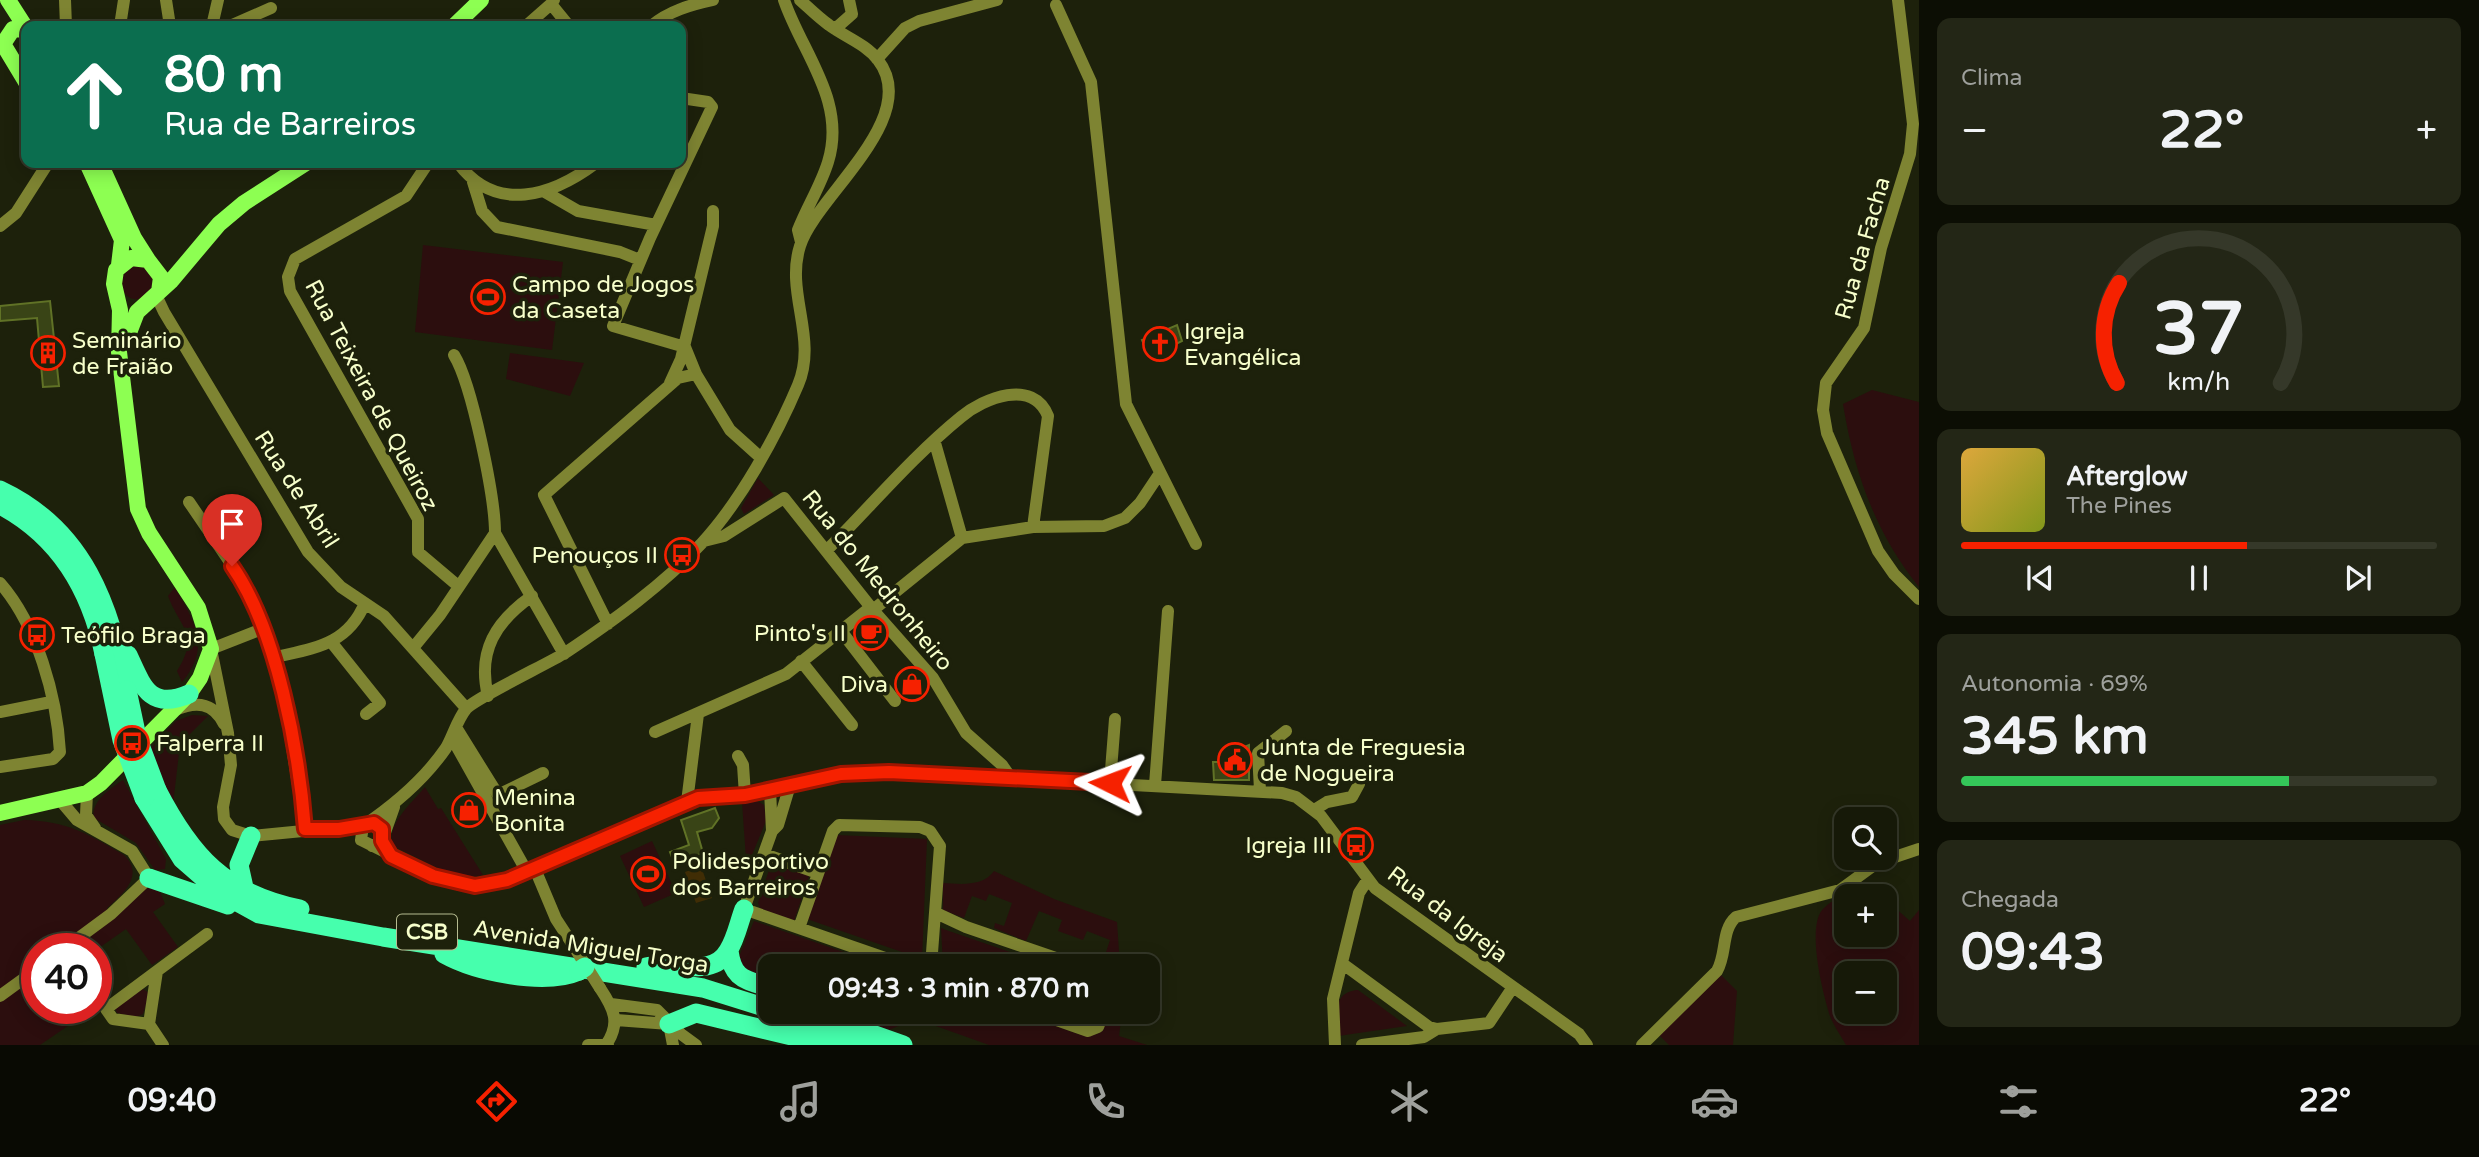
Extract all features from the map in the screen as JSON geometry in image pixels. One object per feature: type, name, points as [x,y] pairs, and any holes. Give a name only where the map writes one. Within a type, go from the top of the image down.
[{"type":"highway","name":"CSB","points":[[0,490],[40,515],[66,539],[92,576],[112,624]]},
{"type":"highway","name":"Avenida Miguel Torga","points":[[0,505],[35,529],[71,568],[89,599],[122,740],[174,849],[206,881],[245,900],[432,945],[703,989],[758,1005]]},
{"type":"highway","points":[[112,624],[148,692],[161,699],[195,685]]},
{"type":"highway","name":"Avenida Miguel Torga","points":[[112,624],[150,794],[198,856],[245,900],[721,980],[758,993]]},
{"type":"highway","points":[[155,880],[245,900],[239,865],[251,836]]},
{"type":"highway","points":[[155,880],[168,879],[174,872],[174,849]]},
{"type":"highway","points":[[642,967],[663,963],[705,968],[713,966],[729,951],[744,909]]},
{"type":"highway","points":[[432,945],[456,960],[478,968],[555,979],[583,968]]},
{"type":"highway","points":[[729,951],[733,971],[742,978],[758,984]]},
{"type":"highway","points":[[669,1024],[696,1013],[830,1045]]},
{"type":"highway","points":[[808,1024],[863,1045]]},
{"type":"highway","points":[[844,1024],[903,1045]]},
{"type":"main road","points":[[8,0],[21,21]]},
{"type":"main road","points":[[465,21],[481,0]]},
{"type":"main road","points":[[0,19],[7,62],[21,77]]},
{"type":"main road","points":[[3,45],[13,29],[21,29]]},
{"type":"main road","points":[[0,813],[87,793],[115,771],[195,685],[211,649],[198,608],[140,515],[122,373],[114,275],[119,265],[122,240],[89,168]]},
{"type":"main road","points":[[102,168],[134,238],[161,277],[153,297]]},
{"type":"main road","points":[[119,265],[131,258],[151,262],[179,258],[202,235],[244,203],[298,168]]},
{"type":"main road","points":[[122,373],[129,328],[153,297],[219,224]]},
{"type":"main road","points":[[117,293],[129,303],[153,297]]},
{"type":"street","points":[[65,0],[66,21]]},
{"type":"street","points":[[121,21],[124,0]]},
{"type":"street","points":[[166,0],[169,21]]},
{"type":"street","points":[[213,21],[218,0]]},
{"type":"street","points":[[657,21],[686,3],[713,0]]},
{"type":"street","points":[[784,0],[795,33],[813,57],[821,77],[833,127],[829,160],[798,230],[801,242]]},
{"type":"street","points":[[374,840],[397,803],[454,733],[466,708],[564,654],[608,624],[704,541],[736,500],[799,384],[804,366],[804,324],[794,286],[794,266],[801,242],[865,153],[882,115],[887,84],[877,59],[800,0]]},
{"type":"street","points":[[835,29],[852,14],[849,0]]},
{"type":"street","points":[[877,59],[905,28],[919,21],[997,0]]},
{"type":"street","name":"Rua da Facha","points":[[1898,0],[1913,124],[1910,154],[1881,248],[1864,328],[1826,383],[1823,410],[1827,433],[1878,551],[1894,574],[1919,599]]},
{"type":"street","points":[[532,21],[553,2],[566,21]]},
{"type":"street","points":[[1056,5],[1091,82],[1126,404],[1196,544]]},
{"type":"street","points":[[241,21],[271,8]]},
{"type":"street","points":[[686,99],[708,102],[712,107],[686,162]]},
{"type":"street","points":[[0,226],[16,213],[45,168]]},
{"type":"street","name":"Rua Teixeira de Queiroz","points":[[425,168],[406,196],[295,259],[288,277],[290,291],[418,519],[418,552],[457,585]]},
{"type":"street","points":[[462,168],[473,182],[482,211],[497,227],[620,252],[640,260]]},
{"type":"street","points":[[473,182],[497,193],[516,196],[545,192],[587,168]]},
{"type":"street","points":[[683,168],[613,326],[685,347]]},
{"type":"street","points":[[545,192],[578,211],[656,225]]},
{"type":"street","points":[[668,386],[685,347],[713,226],[713,211]]},
{"type":"street","name":"Rua de Abril","points":[[153,297],[308,552],[341,587],[384,616],[466,708]]},
{"type":"street","points":[[685,347],[696,374],[730,430],[761,457]]},
{"type":"street","points":[[454,355],[466,385],[488,475],[495,511],[495,533],[564,654]]},
{"type":"street","points":[[608,624],[544,495],[678,378],[696,374]]},
{"type":"street","points":[[827,550],[962,416],[996,397],[1021,394],[1035,398],[1048,416],[1033,527]]},
{"type":"street","points":[[935,443],[962,538]]},
{"type":"street","points":[[655,732],[786,674],[962,538],[1033,527],[1104,526],[1125,518],[1140,503],[1160,473]]},
{"type":"street","name":"Rua do Medronheiro","points":[[704,541],[724,536],[784,498],[872,608],[933,678],[967,733],[1011,778]]},
{"type":"street","points":[[188,502],[247,587],[283,690],[305,829]]},
{"type":"street","points":[[413,648],[440,615],[457,585],[495,533]]},
{"type":"street","points":[[0,583],[20,610],[37,647],[60,752],[53,759],[0,767]]},
{"type":"street","points":[[341,587],[354,606],[354,615],[347,630]]},
{"type":"street","points":[[488,696],[485,671],[495,631],[507,614],[532,596]]},
{"type":"street","points":[[272,658],[332,643],[358,620],[365,603]]},
{"type":"street","points":[[1155,785],[1168,611]]},
{"type":"street","points":[[262,629],[211,649],[220,684],[231,765],[223,807],[224,819],[232,830],[251,836],[378,824],[374,840]]},
{"type":"street","points":[[841,631],[895,701]]},
{"type":"street","points":[[332,643],[380,703],[366,715]]},
{"type":"street","points":[[801,661],[852,726]]},
{"type":"street","points":[[220,684],[215,679],[195,685],[207,705],[220,716],[228,733]]},
{"type":"street","points":[[0,712],[51,702]]},
{"type":"street","points":[[169,714],[185,706],[207,705]]},
{"type":"street","points":[[687,802],[698,713]]},
{"type":"street","points":[[1110,783],[1115,719]]},
{"type":"street","points":[[1260,790],[1258,753],[1286,731]]},
{"type":"street","points":[[454,733],[498,795],[543,774]]},
{"type":"street","points":[[454,733],[583,968],[611,1004],[616,1020],[614,1032],[606,1045],[588,1045]]},
{"type":"street","points":[[738,755],[743,765],[745,795]]},
{"type":"street","points":[[995,760],[996,778]]},
{"type":"street","name":"Rua da Igreja","points":[[374,840],[391,856],[433,876],[475,886],[495,884],[531,871],[687,802],[745,795],[865,772],[1260,790],[1296,797],[1314,810],[1368,879],[1394,903],[1578,1034],[1587,1045]]},
{"type":"street","points":[[1314,810],[1327,802],[1352,797],[1359,784]]},
{"type":"street","points":[[772,831],[778,825],[790,785]]},
{"type":"street","points":[[770,790],[772,831],[744,909],[801,922],[879,954]]},
{"type":"street","points":[[87,793],[86,815],[95,828]]},
{"type":"street","points":[[60,800],[77,820],[132,851],[155,880],[85,933]]},
{"type":"street","points":[[374,840],[360,832],[366,824],[397,803]]},
{"type":"street","points":[[801,922],[833,831],[839,825],[919,827],[930,831],[940,846],[932,954]]},
{"type":"street","points":[[339,829],[374,840]]},
{"type":"street","points":[[1649,1043],[1717,971],[1723,961],[1727,931],[1736,917],[1840,890],[1877,863],[1919,849]]},
{"type":"street","points":[[764,853],[818,873]]},
{"type":"street","points":[[1335,1045],[1333,999],[1359,893],[1368,879]]},
{"type":"street","points":[[936,913],[966,927],[1044,954]]},
{"type":"street","points":[[149,1024],[113,1019],[106,1009],[207,934]]},
{"type":"street","points":[[1343,964],[1437,1029]]},
{"type":"street","points":[[156,971],[149,1024],[163,1045]]},
{"type":"street","points":[[0,996],[21,981]]},
{"type":"street","points":[[1362,1045],[1423,1037],[1437,1029],[1489,1023],[1513,987]]},
{"type":"street","points":[[611,1004],[657,1010],[669,1024],[696,1045]]},
{"type":"street","points":[[616,1020],[669,1024]]},
{"type":"street","points":[[669,1024],[673,1045]]},
{"type":"street","points":[[1068,1024],[1088,1031],[1099,1024]]},
{"type":"shaded area","name":"Campo de Jogos da Caseta","points":[[423,245],[563,262],[552,350],[415,332]]},
{"type":"shaded area","points":[[146,263],[156,286],[142,299],[132,299],[124,292],[118,279],[122,269]]},
{"type":"shaded area","points":[[510,353],[584,363],[570,396],[506,379]]},
{"type":"shaded area","points":[[1872,390],[1919,402],[1919,587],[1890,545],[1879,523],[1853,454],[1843,404]]},
{"type":"shaded area","points":[[758,478],[774,495],[744,514],[741,508]]},
{"type":"shaded area","points":[[175,587],[193,623],[198,646],[191,669],[182,682],[177,671],[184,658],[187,639],[168,596]]},
{"type":"shaded area","points":[[192,715],[208,716],[180,744],[173,805],[149,750],[176,721]]},
{"type":"shaded area","points":[[123,780],[166,859],[165,869],[155,870],[136,843],[94,818],[98,801]]},
{"type":"shaded area","points":[[425,787],[483,875],[472,877],[448,873],[393,846],[396,822]]},
{"type":"shaded area","points":[[754,799],[764,805],[766,821],[745,872],[742,871],[746,859],[742,802]]},
{"type":"shaded area","points":[[24,820],[53,823],[77,830],[124,855],[130,862],[132,877],[125,890],[107,908],[111,914],[148,885],[158,887],[165,904],[153,912],[178,947],[152,965],[126,929],[112,939],[112,933],[21,933],[21,1024],[71,1024],[40,1045],[0,1045],[0,825]]},
{"type":"shaded area","points":[[836,835],[927,839],[922,954],[908,954],[807,919]]},
{"type":"shaded area","name":"Polidesportivo dos Barreiros","points":[[652,841],[676,893],[644,907],[620,856]]},
{"type":"shaded area","points":[[777,865],[809,876],[794,921],[761,909],[758,903],[770,867]]},
{"type":"shaded area","points":[[701,866],[712,898],[696,903],[685,872]]},
{"type":"shaded area","points":[[994,871],[1054,899],[1117,922],[1119,954],[1105,954],[1110,940],[1087,931],[1083,940],[1058,931],[1062,920],[1039,911],[1026,941],[994,928],[995,923],[1004,926],[1012,903],[989,894],[986,901],[972,896],[964,918],[943,910],[943,883],[978,882]]},
{"type":"shaded area","points":[[1833,900],[1834,947],[1897,947],[1897,910],[1910,921],[1919,910],[1919,1045],[1846,1045],[1834,1024],[1897,1024],[1897,961],[1834,961],[1834,1023],[1824,993],[1816,945],[1818,918]]},
{"type":"shaded area","points":[[754,921],[849,954],[758,954],[758,979],[749,976],[738,959]]},
{"type":"shaded area","points":[[941,928],[1016,954],[942,954]]},
{"type":"shaded area","points":[[1720,974],[1737,991],[1733,1045],[1669,1045],[1657,1033]]},
{"type":"shaded area","points":[[143,989],[149,993],[143,1014],[136,1017],[117,1013],[115,1008]]},
{"type":"shaded area","points":[[1358,990],[1407,1026],[1338,1036],[1337,1014],[1340,1000],[1343,995]]},
{"type":"shaded area","points":[[872,1024],[903,1024],[889,1030]]},
{"type":"shaded area","points":[[930,1024],[1049,1024],[1081,1035],[1098,1034],[1103,1024],[1120,1024],[1119,1036],[1147,1045],[989,1045]]},
{"type":"building","name":"Seminário de Fraião","points":[[50,301],[59,386],[43,387],[37,318],[0,321],[0,306]]},
{"type":"building","name":"Igreja Evangélica","points":[[1177,325],[1182,341],[1170,347],[1171,349],[1157,360],[1153,353],[1148,354],[1142,340]]},
{"type":"building","name":"Junta de Freguesia de Nogueira","points":[[1249,745],[1249,780],[1214,780],[1213,762],[1220,762],[1220,757]]},
{"type":"building","points":[[715,808],[719,818],[712,828],[697,832],[703,853],[675,865],[670,852],[689,845],[681,820]]},
{"type":"place","name":"Campo de Jogos da Caseta","points":[[488,297]]},
{"type":"place","name":"Igreja Evangélica","points":[[1160,344]]},
{"type":"place","name":"Seminário de Fraião","points":[[48,353]]},
{"type":"place","name":"Penouços II","points":[[682,555]]},
{"type":"place","name":"Pinto's II","points":[[871,633]]},
{"type":"place","name":"Teófilo Braga","points":[[37,635]]},
{"type":"place","name":"Diva","points":[[912,684]]},
{"type":"place","name":"Falperra II","points":[[132,743]]},
{"type":"place","name":"Junta de Freguesia de Nogueira","points":[[1235,760]]},
{"type":"place","name":"Menina Bonita","points":[[469,810]]},
{"type":"place","name":"Igreja III","points":[[1356,845]]},
{"type":"place","name":"Polidesportivo dos Barreiros","points":[[648,874]]},
{"type":"route","points":[[232,566],[247,587],[283,690],[305,829],[339,829],[378,824],[382,829],[382,841],[391,856],[456,884],[475,886],[507,880],[698,798],[745,795],[841,774],[889,772],[1110,783]]}]
